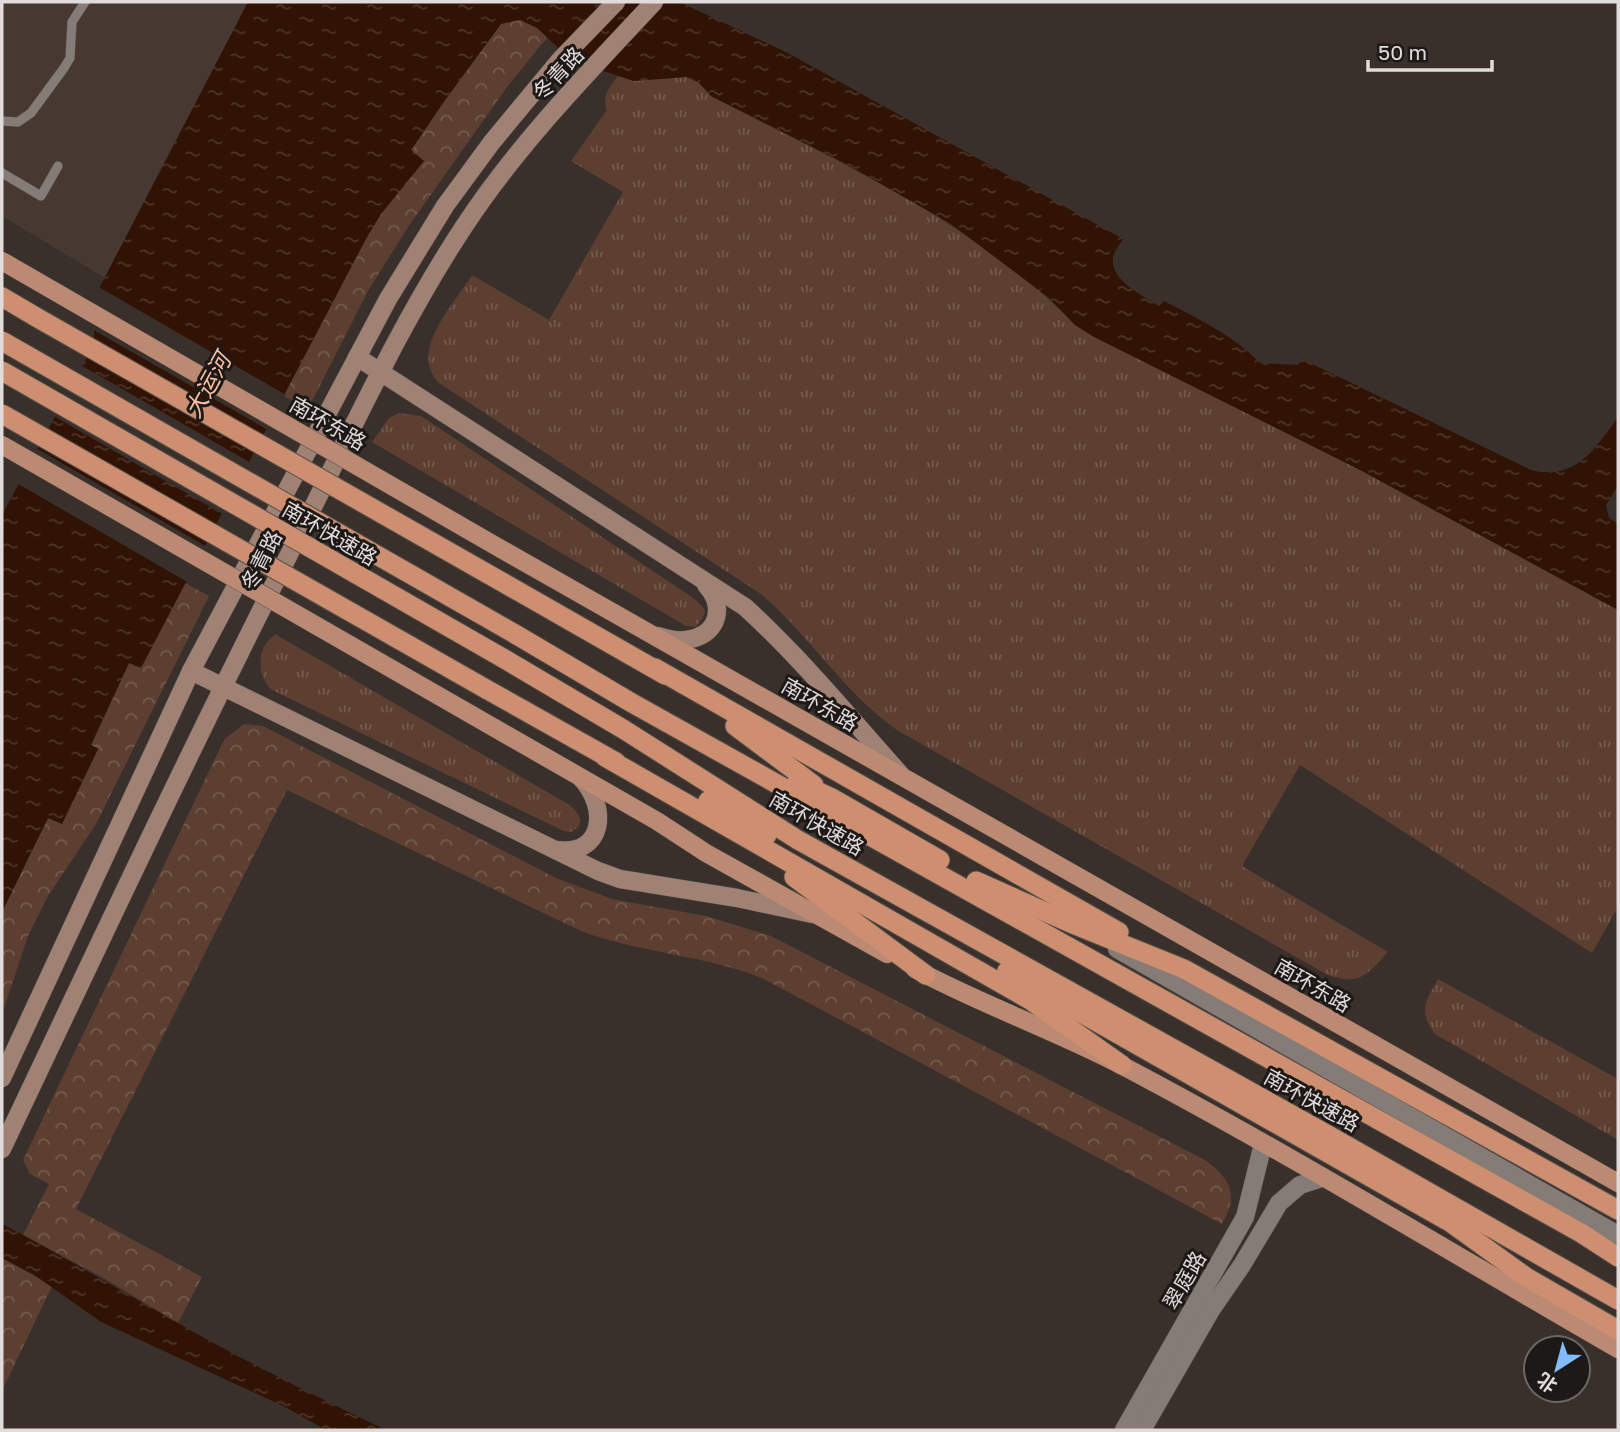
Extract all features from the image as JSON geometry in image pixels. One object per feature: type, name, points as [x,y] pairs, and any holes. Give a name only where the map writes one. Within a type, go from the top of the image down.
[{"type":"highway","points":[[2,297],[1184,969],[1618,1210]]},
{"type":"highway","name":"南环快速路","points":[[2,341],[632,703],[1618,1257]]},
{"type":"highway","name":"南环快速路","points":[[2,371],[501,657],[623,729],[798,840],[1330,1136],[1618,1300]]},
{"type":"highway","points":[[2,414],[1030,1000],[1122,1065]]},
{"type":"highway","points":[[655,668],[832,799]]},
{"type":"highway","name":"南环快速路","points":[[632,703],[832,799],[976,881],[1166,1002]]},
{"type":"highway","points":[[605,757],[798,840]]},
{"type":"highway","points":[[708,801],[1446,1220]]},
{"type":"highway","points":[[723,824],[926,975]]},
{"type":"highway","points":[[976,881],[1184,969]]},
{"type":"highway","points":[[1330,1136],[1525,1277],[1618,1330]]},
{"type":"main road","name":"冬青路","points":[[2,1078],[191,671],[357,357],[422,241],[492,142],[560,60],[617,2]]},
{"type":"main road","name":"冬青路","points":[[2,1149],[222,687],[412,313],[473,213],[534,131],[654,2]]},
{"type":"main road","name":"南环东路","points":[[2,261],[501,549],[1618,1183]]},
{"type":"main road","points":[[357,357],[745,607],[782,641],[904,778]]},
{"type":"main road","points":[[2,445],[816,915],[954,989],[1056,1032],[1122,1065],[1618,1349]]},
{"type":"main road","points":[[653,635],[679,641],[691,639],[705,633],[714,624],[718,608],[716,599],[694,573]]},
{"type":"main road","points":[[191,671],[598,871],[621,879],[737,898],[816,915]]},
{"type":"main road","points":[[552,849],[563,851],[577,848],[590,839],[598,823],[598,804],[581,778]]},
{"type":"street","points":[[1075,925],[1618,1235]]},
{"type":"street","name":"翠庭路","points":[[1124,1430],[1245,1217],[1263,1144]]},
{"type":"street","name":"翠庭路","points":[[1142,1430],[1211,1310],[1279,1203],[1300,1185],[1322,1178]]},
{"type":"street","points":[[1581,1234],[1618,1250]]},
{"type":"lane","points":[[2,121],[18,122],[31,113],[64,68],[70,58],[72,22],[85,2]]},
{"type":"lane","points":[[2,173],[41,196],[58,166]]},
{"type":"shaded area","points":[[2,2],[248,2],[105,278],[2,216]]},
{"type":"green space","points":[[580,2],[507,87],[408,227],[368,291],[308,409],[282,395],[367,237],[381,214],[423,161],[411,151],[501,24]]},
{"type":"green space","points":[[618,76],[634,81],[686,77],[700,83],[711,96],[855,170],[949,224],[1036,288],[1075,325],[1362,471],[1618,610],[1618,907],[1592,953],[1300,765],[1242,866],[1388,952],[1368,972],[1355,979],[1326,974],[897,730],[860,699],[779,610],[761,594],[439,383],[431,370],[431,342],[445,313],[472,275],[549,320],[623,192],[571,161],[607,110],[606,96]]},
{"type":"green space","points":[[399,413],[421,416],[692,597],[705,611],[703,617],[696,627],[686,626],[372,442],[389,418]]},
{"type":"green space","points":[[185,583],[209,596],[96,824],[48,896],[28,936],[2,1014],[2,912],[48,818],[62,824],[98,749],[91,745],[129,663],[141,668]]},
{"type":"green space","points":[[275,634],[568,804],[578,814],[579,825],[571,832],[564,831],[272,690],[263,676],[261,658],[265,645]]},
{"type":"green space","points":[[244,724],[263,726],[556,878],[612,899],[706,916],[771,936],[1205,1160],[1221,1174],[1230,1188],[1230,1204],[1222,1224],[762,978],[718,964],[626,944],[581,931],[287,790],[76,1209],[202,1277],[178,1323],[102,1277],[23,1235],[49,1184],[30,1174],[23,1160],[221,746],[225,739]]},
{"type":"green space","points":[[1438,979],[1618,1079],[1618,1140],[1435,1034],[1426,1019],[1425,1006]]},
{"type":"green space","points":[[2,1258],[52,1286],[2,1391]]},
{"type":"water","name":"大运河","points":[[248,2],[680,2],[788,53],[1123,239],[1114,254],[1113,263],[1121,279],[1159,306],[1164,301],[1215,328],[1239,344],[1260,363],[1298,365],[1302,359],[1531,470],[1547,472],[1572,467],[1592,451],[1618,417],[1618,486],[1606,505],[1609,518],[1618,524],[1618,610],[1362,471],[1094,337],[1075,325],[1049,298],[951,224],[846,164],[711,96],[699,83],[686,77],[634,81],[572,61],[537,28],[520,20],[501,24],[411,150],[424,161],[381,214],[367,237],[141,668],[129,663],[91,745],[98,749],[62,824],[48,818],[2,912],[2,515],[94,344],[94,298]]},
{"type":"water","points":[[2,1224],[229,1351],[386,1430],[326,1430],[283,1406],[101,1322],[33,1274],[2,1258]]},
{"type":"pier","points":[[97,286],[286,395],[268,430],[90,328],[91,298]]},
{"type":"pier","points":[[79,364],[251,463],[224,515],[52,415]]},
{"type":"pier","points":[[34,447],[207,547],[189,583],[15,482]]}]
